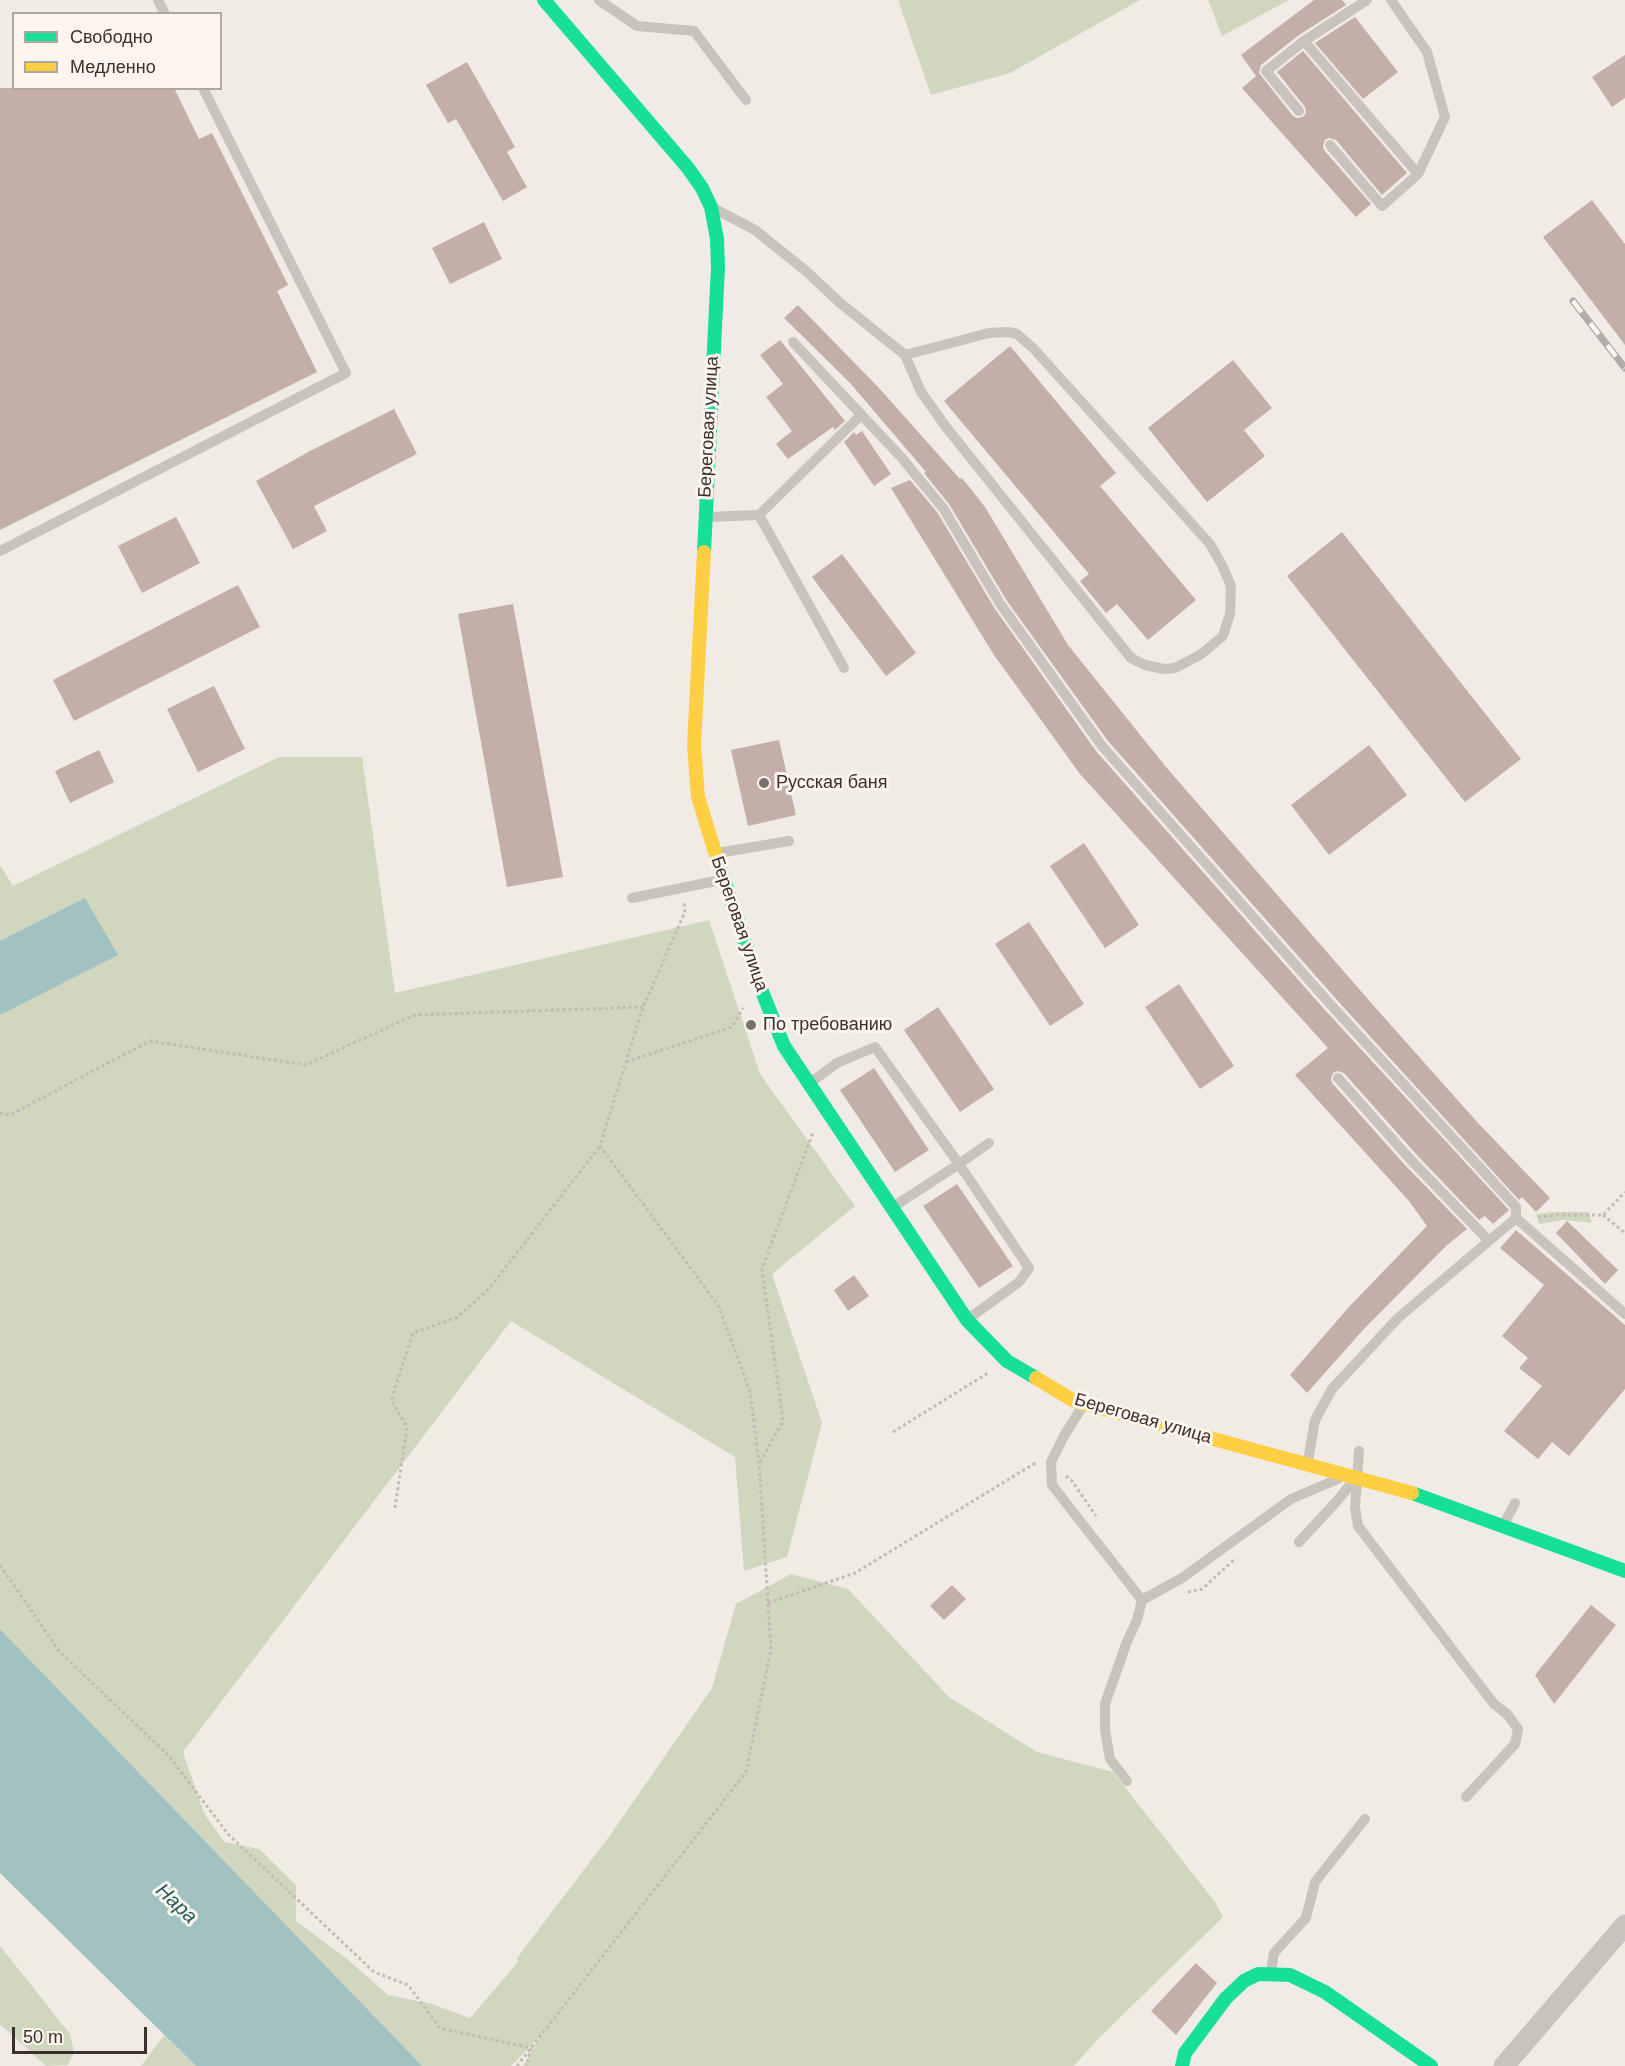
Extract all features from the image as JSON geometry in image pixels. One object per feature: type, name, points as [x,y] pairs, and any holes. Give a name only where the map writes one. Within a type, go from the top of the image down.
[{"type":"street","name":"Береговая улица","points":[[544,0],[688,168],[702,188],[711,207],[717,239],[718,267],[694,745],[698,797],[715,853],[761,989],[784,1046],[967,1320],[1007,1361],[1074,1401],[1420,1495],[1625,1571]]},
{"type":"street","points":[[1504,2066],[1625,1925]]},
{"type":"street","points":[[1182,2066],[1185,2053],[1234,1989],[1258,1974],[1290,1975],[1325,1992],[1431,2066]]},
{"type":"lane","points":[[599,0],[637,26],[694,31],[746,100]]},
{"type":"lane","points":[[1299,111],[1266,71],[1304,41],[1367,0]]},
{"type":"lane","points":[[1330,145],[1382,206],[1418,174],[1445,117],[1427,52],[1391,0]]},
{"type":"lane","points":[[1304,41],[1418,174]]},
{"type":"lane","points":[[0,550],[346,373],[204,90]]},
{"type":"lane","points":[[711,207],[755,230],[806,271],[838,302],[906,355],[921,392],[946,427],[1131,658],[1145,665],[1164,669],[1175,668],[1200,655],[1223,636],[1230,614],[1231,586],[1210,544],[1033,348],[1017,334],[989,333],[906,355]]},
{"type":"lane","points":[[793,342],[901,457],[943,508],[1001,605],[1102,746],[1331,1005],[1516,1207],[1516,1218],[1625,1314]]},
{"type":"lane","points":[[704,518],[759,514],[861,415]]},
{"type":"lane","points":[[759,514],[844,668]]},
{"type":"lane","points":[[715,853],[789,841]]},
{"type":"lane","points":[[632,898],[724,879]]},
{"type":"lane","points":[[809,1083],[837,1063],[875,1047],[959,1164],[1029,1268],[1019,1282],[967,1320]]},
{"type":"lane","points":[[1338,1078],[1410,1159],[1489,1241]]},
{"type":"lane","points":[[892,1208],[989,1143]]},
{"type":"lane","points":[[1307,1464],[1315,1420],[1332,1389],[1398,1317],[1516,1218]]},
{"type":"lane","points":[[1084,1404],[1051,1462],[1052,1485],[1142,1600]]},
{"type":"lane","points":[[1299,1542],[1337,1502],[1351,1477],[1359,1451]]},
{"type":"lane","points":[[1127,1781],[1110,1759],[1105,1730],[1105,1704],[1125,1644],[1137,1620],[1142,1600],[1182,1578],[1291,1499],[1351,1477]]},
{"type":"lane","points":[[1351,1477],[1358,1526],[1494,1704],[1508,1715],[1518,1729],[1515,1744],[1466,1797]]},
{"type":"lane","points":[[1504,1525],[1515,1503]]},
{"type":"lane","points":[[1271,1974],[1274,1953],[1306,1918],[1315,1882],[1365,1818]]},
{"type":"path","points":[[395,1508],[407,1427],[391,1400],[413,1333],[456,1317],[488,1290],[600,1146],[643,1007],[685,912],[683,887]]},
{"type":"path","points":[[626,1062],[732,1027],[743,1008],[743,1001]]},
{"type":"path","points":[[0,1113],[10,1116],[150,1041],[306,1065],[415,1015],[643,1007]]},
{"type":"path","points":[[759,1463],[783,1421],[762,1269],[824,1105]]},
{"type":"path","points":[[517,2066],[746,1772],[771,1649],[759,1463],[750,1391],[718,1305],[600,1146]]},
{"type":"path","points":[[1603,1215],[1625,1192]]},
{"type":"path","points":[[1516,1218],[1603,1215],[1625,1233]]},
{"type":"path","points":[[893,1432],[1007,1361]]},
{"type":"path","points":[[768,1603],[855,1573],[1041,1460],[1051,1462],[1072,1481],[1099,1520]]},
{"type":"path","points":[[1159,1591],[1179,1594],[1202,1589],[1240,1554]]},
{"type":"path","points":[[0,1565],[59,1651],[169,1756],[228,1834],[374,1972],[408,1985],[440,2028],[531,2048]]},
{"type":"path","points":[[527,2066],[531,2048]]},
{"type":"green space","points":[[898,0],[1140,0],[1010,73],[931,95]]},
{"type":"green space","points":[[1208,0],[1289,0],[1222,36]]},
{"type":"green space","points":[[279,757],[362,757],[395,993],[709,920],[760,1074],[855,1206],[772,1274],[822,1423],[787,1557],[744,1571],[735,1457],[511,1321],[183,1752],[204,1813],[224,1842],[259,1849],[296,1885],[296,1921],[346,1958],[388,1995],[432,2004],[470,2018],[518,1962],[517,1958],[611,1834],[712,1688],[736,1604],[791,1574],[848,1589],[949,1697],[1037,1752],[1113,1772],[1215,1902],[1223,1917],[1098,2039],[1074,2066],[523,2066],[541,2035],[511,2066],[422,2066],[0,1629],[0,865],[13,886]]},
{"type":"green space","points":[[1589,1212],[1592,1223],[1564,1220],[1539,1224],[1536,1214]]},
{"type":"green space","points":[[0,1946],[70,2034],[74,2052],[68,2065],[46,2066],[0,2024]]},
{"type":"green space","points":[[164,2035],[196,2066],[141,2066]]},
{"type":"water","points":[[85,898],[118,955],[0,1015],[0,941]]},
{"type":"water","name":"Нара","points":[[0,1629],[422,2066],[196,2066],[0,1873]]},
{"type":"building","points":[[1314,0],[1342,0],[1346,5],[1299,35],[1261,65],[1259,73],[1293,116],[1303,117],[1306,113],[1305,107],[1277,72],[1303,51],[1407,173],[1382,195],[1336,140],[1329,138],[1325,140],[1324,150],[1371,204],[1356,217],[1242,88],[1256,76],[1241,55]]},
{"type":"building","points":[[1355,17],[1398,72],[1363,99],[1315,43]]},
{"type":"building","points":[[1625,55],[1625,98],[1612,107],[1592,77]]},
{"type":"building","points":[[467,62],[515,147],[507,152],[527,187],[503,201],[456,119],[448,123],[426,85]]},
{"type":"building","points":[[0,88],[12,88],[12,90],[175,90],[199,139],[212,133],[288,285],[277,291],[317,372],[0,530]]},
{"type":"building","points":[[1592,200],[1625,244],[1625,345],[1543,237]]},
{"type":"building","points":[[484,222],[502,259],[450,284],[432,248]]},
{"type":"building","points":[[798,305],[879,388],[960,479],[962,478],[985,507],[1068,645],[1166,767],[1478,1123],[1550,1198],[1536,1212],[1522,1197],[1519,1200],[1337,1000],[1108,741],[1007,601],[949,504],[924,473],[926,472],[850,383],[784,318]]},
{"type":"building","points":[[780,340],[845,421],[835,430],[833,427],[788,459],[776,444],[792,431],[766,397],[783,384],[760,355]]},
{"type":"building","points":[[1010,346],[1116,473],[1100,486],[1196,600],[1148,640],[1117,604],[1106,613],[1080,581],[1089,574],[944,401]]},
{"type":"building","points":[[1233,360],[1272,408],[1244,430],[1265,456],[1207,502],[1148,428]]},
{"type":"building","points":[[394,409],[417,454],[314,506],[327,531],[293,549],[256,481]]},
{"type":"building","points":[[862,431],[891,474],[874,486],[844,442],[854,432],[856,435]]},
{"type":"building","points":[[910,480],[937,512],[995,609],[1096,751],[1325,1010],[1509,1210],[1493,1224],[1485,1216],[1479,1220],[1344,1073],[1337,1071],[1333,1073],[1332,1083],[1404,1164],[1467,1229],[1446,1246],[1363,1330],[1307,1393],[1290,1375],[1348,1308],[1427,1226],[1409,1201],[1295,1075],[1328,1048],[1080,774],[994,655],[891,488]]},
{"type":"building","points":[[176,517],[200,563],[142,593],[118,546]]},
{"type":"building","points":[[1342,532],[1521,759],[1465,802],[1287,576]]},
{"type":"building","points":[[842,554],[916,653],[886,676],[812,577]]},
{"type":"building","points":[[238,585],[260,627],[74,721],[53,680]]},
{"type":"building","points":[[513,604],[563,877],[507,887],[458,614]]},
{"type":"building","points":[[214,686],[245,749],[198,772],[167,709]]},
{"type":"building","name":"Русская баня","points":[[779,740],[796,815],[748,826],[731,750]]},
{"type":"building","points":[[1369,745],[1407,795],[1329,855],[1291,805]]},
{"type":"building","points":[[99,750],[114,782],[70,803],[55,771]]},
{"type":"building","points":[[1084,843],[1139,925],[1105,948],[1050,866]]},
{"type":"building","points":[[1029,922],[1084,1004],[1050,1026],[995,944]]},
{"type":"building","points":[[1179,984],[1234,1066],[1200,1089],[1145,1007]]},
{"type":"building","points":[[938,1007],[994,1089],[960,1112],[904,1030]]},
{"type":"building","points":[[874,1068],[929,1150],[895,1172],[840,1090]]},
{"type":"building","points":[[957,1184],[1013,1266],[979,1288],[923,1206]]},
{"type":"building","points":[[1567,1221],[1618,1270],[1605,1284],[1556,1233]]},
{"type":"building","points":[[1516,1230],[1625,1325],[1625,1389],[1569,1456],[1552,1442],[1538,1459],[1504,1431],[1542,1386],[1519,1368],[1528,1358],[1502,1336],[1544,1285],[1500,1248]]},
{"type":"building","points":[[854,1275],[869,1296],[848,1311],[834,1290]]},
{"type":"building","points":[[952,1585],[966,1599],[944,1620],[930,1606]]},
{"type":"building","points":[[1591,1605],[1616,1625],[1554,1704],[1535,1675]]},
{"type":"building","points":[[1196,1963],[1217,1983],[1176,2035],[1151,2011]]},
{"type":"railway","points":[[1573,301],[1625,368]]},
{"type":"traffic: fast","points":[[544,0],[688,168],[702,188],[711,207],[717,239],[718,267],[704,552]]},
{"type":"traffic: fast","points":[[718,862],[761,989],[784,1046],[967,1320],[1007,1361],[1036,1378]]},
{"type":"traffic: fast","points":[[1412,1493],[1625,1571]]},
{"type":"traffic: fast","points":[[1182,2066],[1185,2053],[1226,1998],[1244,1981],[1258,1974],[1290,1975],[1325,1992],[1431,2066]]},
{"type":"traffic: slow","points":[[704,552],[694,745],[698,797],[718,862]]},
{"type":"traffic: slow","points":[[1036,1378],[1074,1401],[1412,1493]]},
{"type":"place","name":"Русская баня","points":[[764,783]]},
{"type":"place","name":"По требованию","points":[[751,1025]]}]
